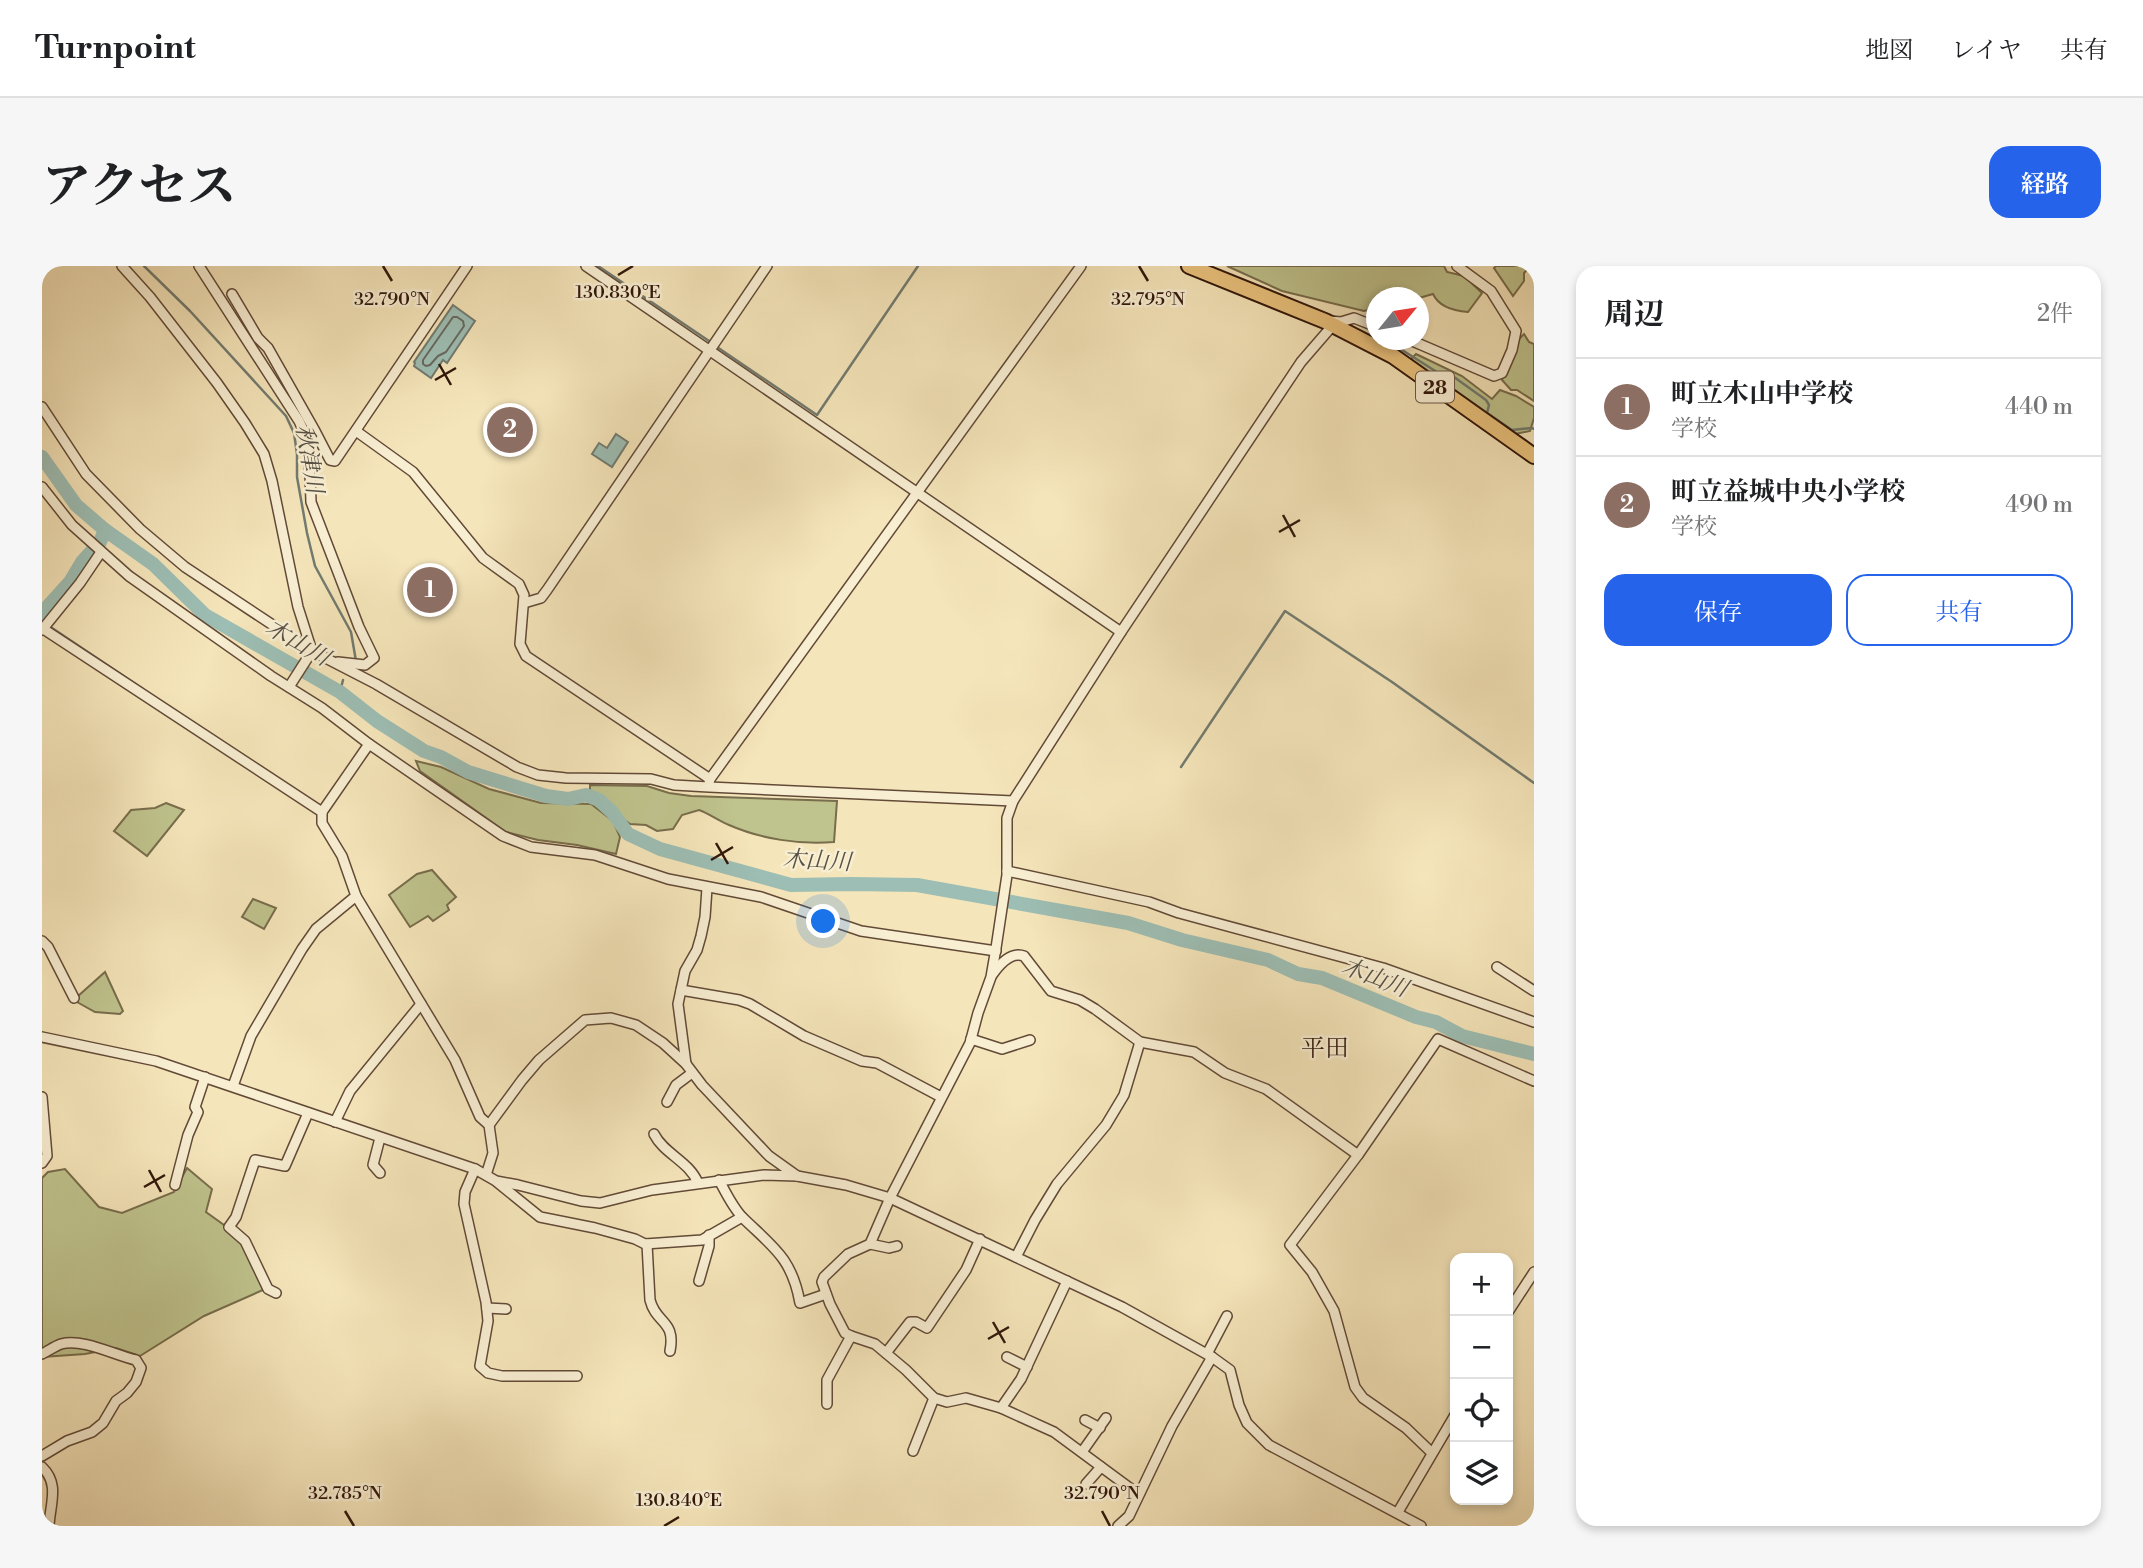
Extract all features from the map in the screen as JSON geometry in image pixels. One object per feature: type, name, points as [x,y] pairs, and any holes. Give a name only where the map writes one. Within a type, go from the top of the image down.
[{"type":"main road","name":"28","points":[[1189,266],[1329,323],[1393,356],[1534,456]]},
{"type":"street","points":[[122,266],[150,297],[217,383],[264,454],[311,653],[289,687]]},
{"type":"street","points":[[199,266],[287,400],[305,435],[310,473],[310,502],[359,627],[374,658],[365,665],[333,662]]},
{"type":"street","points":[[232,294],[258,338],[268,348],[330,460],[335,461],[467,266]]},
{"type":"street","points":[[586,266],[1121,632]]},
{"type":"street","points":[[524,603],[541,598],[547,590],[768,266]]},
{"type":"street","points":[[709,783],[1081,266]]},
{"type":"street","points":[[1429,348],[1494,376],[1502,373],[1511,350],[1516,331],[1491,291],[1457,266]]},
{"type":"street","points":[[870,1244],[890,1198],[971,1039],[991,977],[996,950],[1007,873],[1007,818],[1013,801],[1121,632],[1329,323],[1354,318],[1366,323]]},
{"type":"street","points":[[42,407],[86,474],[140,529],[185,566],[311,653],[376,684],[517,767],[538,775],[566,778],[651,779],[674,785],[709,783],[1013,801]]},
{"type":"street","points":[[356,431],[413,472],[483,558],[519,584],[524,595],[520,644],[526,656],[709,783]]},
{"type":"street","points":[[42,486],[72,525],[130,576],[503,836],[531,847],[595,855],[668,879],[761,897],[861,931],[996,950]]},
{"type":"street","points":[[97,548],[80,583],[42,629],[322,812]]},
{"type":"street","points":[[369,744],[322,812],[322,823],[342,856],[356,896],[455,1060],[480,1117],[489,1125],[493,1153],[486,1175]]},
{"type":"street","points":[[1007,873],[1149,902],[1179,913],[1383,968],[1534,1022]]},
{"type":"street","points":[[685,1064],[678,1004],[685,971],[697,950],[701,936],[707,888]]},
{"type":"street","points":[[233,1086],[251,1037],[302,949],[316,929],[356,896]]},
{"type":"street","points":[[42,941],[48,947],[74,998]]},
{"type":"street","points":[[991,977],[1004,962],[1016,955],[1024,956],[1051,991],[1088,1004],[1140,1042],[1194,1052],[1225,1073],[1265,1089],[1358,1155]]},
{"type":"street","points":[[1497,967],[1534,991]]},
{"type":"street","points":[[681,990],[750,1004],[804,1035],[862,1061],[877,1063],[942,1097]]},
{"type":"street","points":[[335,1122],[350,1091],[421,1004]]},
{"type":"street","points":[[489,1125],[539,1060],[585,1020],[611,1018],[636,1025],[663,1043],[769,1156],[797,1176]]},
{"type":"street","points":[[42,1038],[156,1061],[475,1169],[496,1181],[540,1217],[595,1228],[647,1244],[702,1240],[742,1216]]},
{"type":"street","points":[[971,1039],[1002,1049],[1030,1040]]},
{"type":"street","points":[[1432,1453],[1406,1428],[1363,1398],[1355,1387],[1334,1311],[1312,1272],[1290,1245],[1358,1155],[1438,1039],[1534,1081]]},
{"type":"street","points":[[1016,1257],[1057,1184],[1106,1125],[1124,1096],[1140,1042]]},
{"type":"street","points":[[667,1102],[676,1085],[692,1073]]},
{"type":"street","points":[[175,1185],[188,1135],[198,1112],[195,1107],[205,1077]]},
{"type":"street","points":[[42,1097],[47,1156],[42,1163]]},
{"type":"street","points":[[276,1293],[268,1289],[245,1241],[229,1227],[236,1217],[255,1160],[285,1166],[308,1113]]},
{"type":"street","points":[[654,1134],[658,1143],[684,1163],[698,1183]]},
{"type":"street","points":[[380,1138],[373,1165],[380,1173]]},
{"type":"street","points":[[475,1169],[465,1192],[464,1204],[487,1308],[488,1321],[480,1363],[482,1369],[502,1376],[577,1376]]},
{"type":"street","points":[[496,1181],[600,1203],[652,1190],[719,1180],[764,1175],[797,1176],[846,1185],[890,1198],[1122,1307],[1209,1356],[1230,1370],[1239,1405],[1247,1423],[1269,1445],[1421,1526]]},
{"type":"street","points":[[719,1180],[742,1216],[768,1240],[790,1268],[800,1303],[826,1294]]},
{"type":"street","points":[[699,1281],[709,1246],[709,1235]]},
{"type":"street","points":[[886,1353],[910,1322],[927,1328],[966,1270],[980,1239]]},
{"type":"street","points":[[647,1244],[650,1300],[652,1308],[670,1331],[670,1351]]},
{"type":"street","points":[[897,1246],[889,1248],[870,1244],[848,1254],[824,1277],[822,1282],[826,1294],[841,1327],[851,1336],[875,1344],[934,1398],[947,1402],[966,1398],[1001,1408],[1054,1432],[1138,1494]]},
{"type":"street","points":[[1513,1304],[1534,1272]]},
{"type":"street","points":[[1001,1408],[1021,1379],[1068,1281]]},
{"type":"street","points":[[487,1308],[506,1310]]},
{"type":"street","points":[[1118,1526],[1129,1516],[1227,1316]]},
{"type":"street","points":[[827,1404],[827,1380],[851,1336]]},
{"type":"street","points":[[42,1354],[59,1345],[86,1344],[136,1360],[141,1368],[136,1382],[116,1401],[103,1423],[92,1432],[67,1441],[42,1456]]},
{"type":"street","points":[[1007,1357],[1027,1367]]},
{"type":"street","points":[[913,1451],[934,1398]]},
{"type":"street","points":[[1082,1452],[1106,1418]]},
{"type":"street","points":[[1085,1419],[1100,1428]]},
{"type":"street","points":[[1398,1512],[1450,1423]]},
{"type":"street","points":[[42,1467],[50,1475],[53,1487],[49,1526]]},
{"type":"street","points":[[1086,1484],[1101,1467]]},
{"type":"green space","points":[[1227,266],[1444,266],[1447,272],[1464,276],[1482,293],[1468,312],[1443,305],[1433,294],[1429,295],[1429,287],[1366,287],[1364,311],[1282,291]]},
{"type":"green space","points":[[1531,266],[1524,273],[1524,281],[1513,296],[1494,268]]},
{"type":"green space","points":[[1524,334],[1529,342],[1534,344],[1534,401],[1517,390],[1511,390],[1502,380],[1519,339]]},
{"type":"green space","points":[[1416,354],[1462,376],[1492,399],[1500,390],[1534,407],[1530,431],[1515,434],[1410,360]]},
{"type":"green space","points":[[416,761],[441,767],[489,789],[541,803],[591,804],[613,821],[620,837],[616,854],[506,832],[420,771]]},
{"type":"green space","points":[[590,785],[647,786],[691,796],[837,801],[834,842],[808,843],[767,837],[741,830],[699,810],[682,815],[673,829],[657,831],[646,825],[630,824],[619,816],[610,803],[590,790]]},
{"type":"green space","points":[[166,803],[184,810],[147,856],[114,831],[131,810],[155,808]]},
{"type":"green space","points":[[432,870],[456,897],[447,905],[449,910],[433,921],[428,916],[410,927],[389,895],[417,874]]},
{"type":"green space","points":[[253,899],[276,908],[264,929],[242,917]]},
{"type":"green space","points":[[105,972],[123,1011],[120,1014],[95,1012],[77,1002],[77,997]]},
{"type":"green space","points":[[187,1168],[212,1189],[206,1212],[246,1247],[263,1290],[204,1316],[140,1356],[116,1348],[85,1354],[42,1357],[42,1178],[48,1172],[65,1169],[99,1207],[122,1213],[174,1192]]},
{"type":"water","points":[[453,305],[475,321],[447,363],[443,360],[431,378],[414,366],[414,362]]},
{"type":"water","points":[[616,434],[628,442],[612,467],[592,454],[599,443],[607,448]]},
{"type":"waterway","name":"秋津川","points":[[144,266],[190,311],[286,416],[294,433],[297,477],[315,566],[351,632],[356,661]]},
{"type":"waterway","points":[[598,266],[712,343]]},
{"type":"waterway","points":[[717,347],[817,415],[918,266]]},
{"type":"waterway","points":[[1402,350],[1440,374],[1447,372],[1486,400],[1489,405],[1487,413],[1512,430],[1534,429]]},
{"type":"waterway","name":"木山川","points":[[42,457],[76,505],[105,530],[153,564],[205,615],[340,692],[377,721],[424,751],[468,772],[546,796],[568,799],[586,795],[599,800],[612,812],[628,834],[660,849],[791,885],[917,885],[1128,923],[1182,940],[1268,960],[1298,974],[1322,978],[1416,1017],[1436,1022],[1462,1036],[1534,1054]]},
{"type":"waterway","points":[[42,613],[70,582],[82,562],[100,542],[105,530]]},
{"type":"waterway","points":[[1181,767],[1285,611],[1392,682],[1534,783]]},
{"type":"waterway","points":[[52,628],[143,689]]},
{"type":"waterway","points":[[340,692],[343,680]]},
{"type":"place","name":"町立益城中央小学校","points":[[510,430]]},
{"type":"place","name":"町立木山中学校","points":[[430,590]]},
{"type":"district","name":"平田","points":[[1325,1048]]}]
